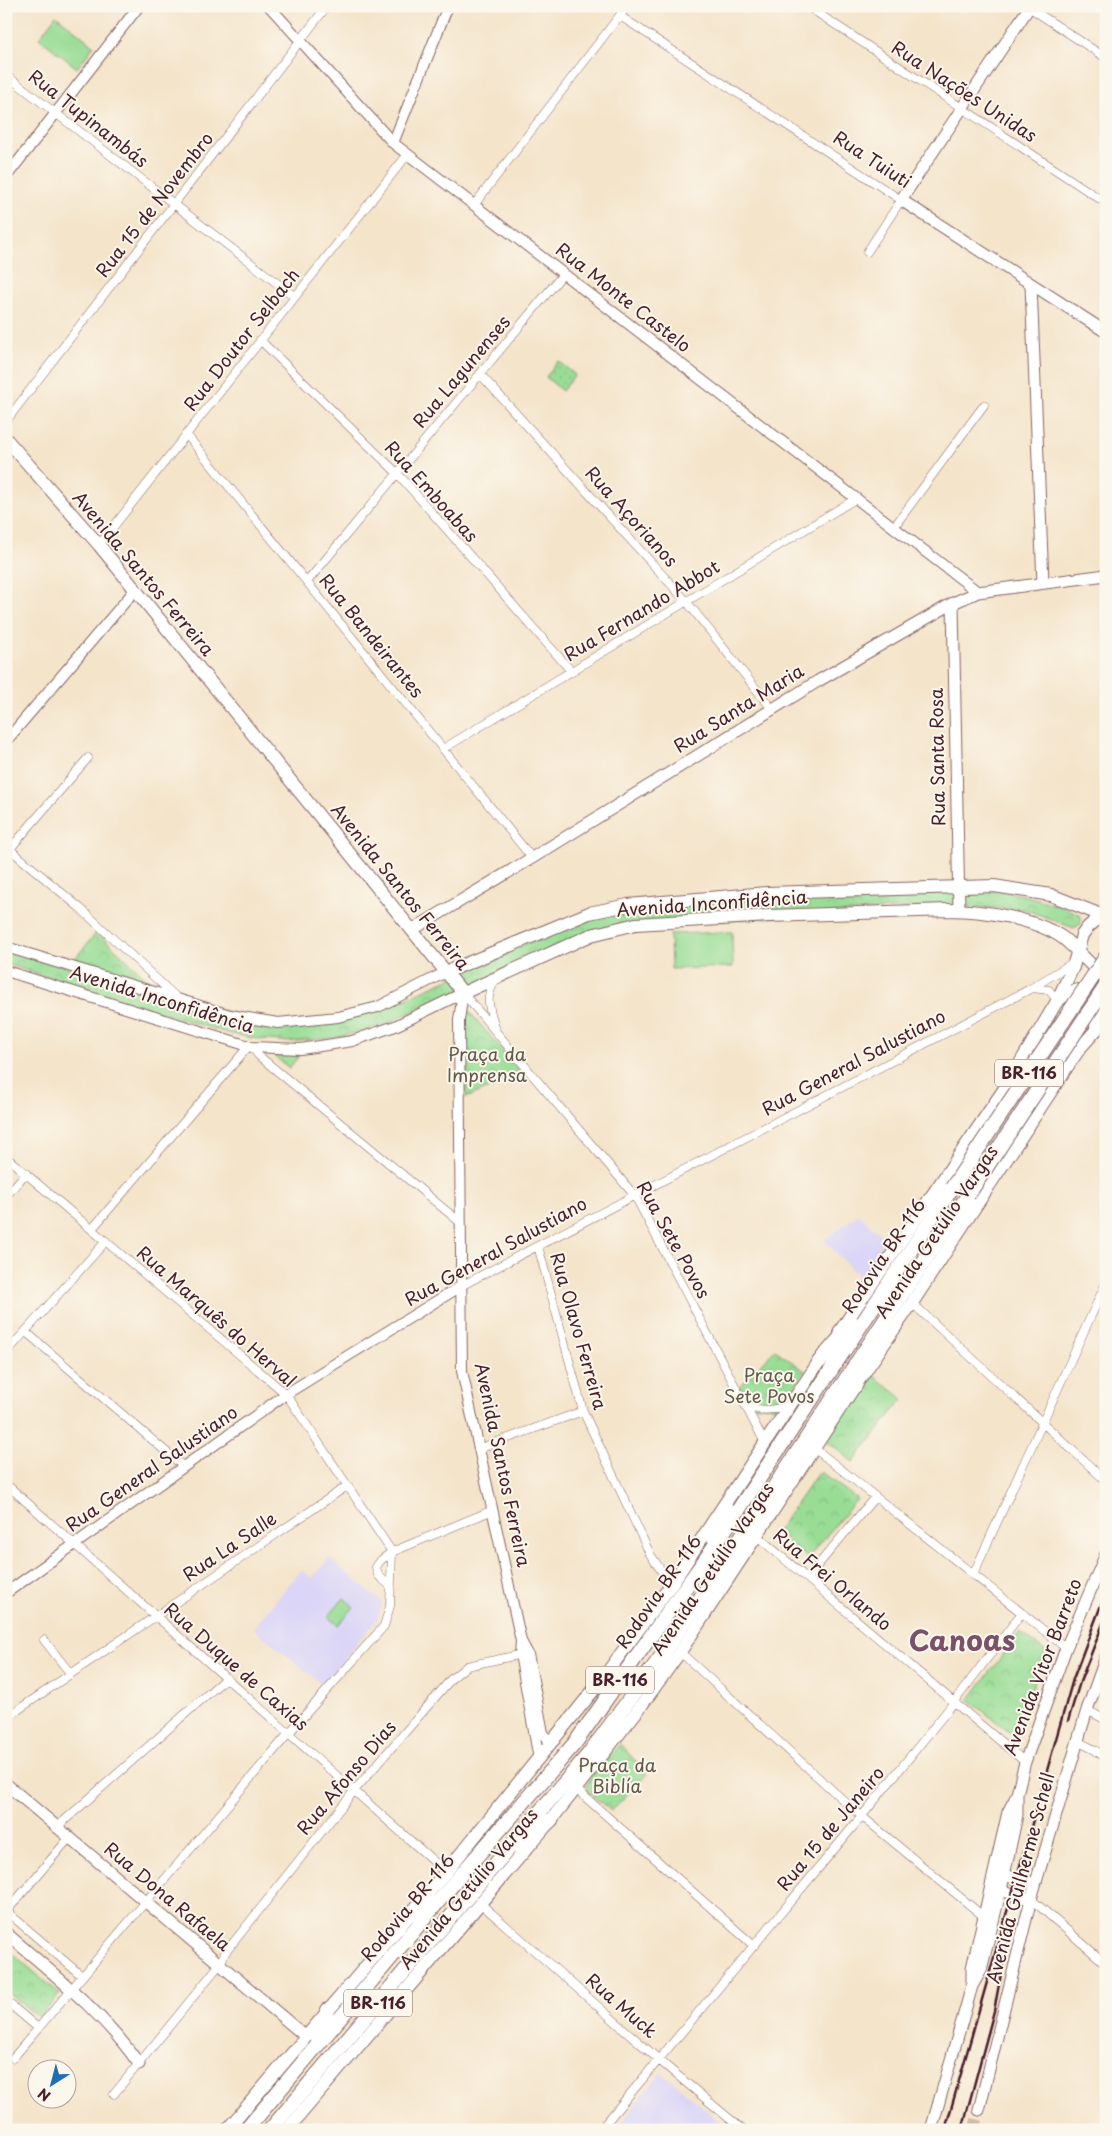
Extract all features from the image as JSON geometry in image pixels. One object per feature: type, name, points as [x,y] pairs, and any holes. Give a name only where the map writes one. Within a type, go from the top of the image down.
[{"type":"highway","name":"Rodovia BR-116","points":[[246,2130],[458,1878],[575,1743],[707,1557],[1106,957]]},
{"type":"highway","name":"Rodovia BR-116","points":[[270,2130],[588,1755],[664,1653],[1106,986]]},
{"type":"highway","name":"BR-116","points":[[819,1362],[887,1285]]},
{"type":"highway","name":"BR-116","points":[[854,1386],[881,1324]]},
{"type":"highway","points":[[707,1557],[725,1506]]},
{"type":"highway","name":"BR-116","points":[[410,1914],[428,1905],[561,1747],[568,1743],[575,1743]]},
{"type":"highway","name":"BR-116","points":[[486,1877],[551,1820]]},
{"type":"highway","name":"BR-116","points":[[316,2047],[328,2010]]},
{"type":"main road","points":[[901,200],[1029,7]]},
{"type":"main road","name":"Rua Tuiuti","points":[[901,200],[1030,285],[1106,332]]},
{"type":"main road","points":[[1030,285],[1042,583]]},
{"type":"main road","name":"Avenida Santos Ferreira","points":[[6,439],[98,544],[463,993]]},
{"type":"main road","name":"Rua Santa Maria","points":[[412,930],[772,709],[953,603],[978,592],[1106,575]]},
{"type":"main road","name":"Rua Santa Rosa","points":[[953,603],[953,887]]},
{"type":"main road","name":"Avenida Inconfidência","points":[[446,972],[589,913],[628,905],[767,893],[994,886],[1051,895],[1105,912]]},
{"type":"main road","points":[[953,887],[950,892],[950,905],[953,910]]},
{"type":"main road","name":"Avenida Inconfidência","points":[[463,993],[591,935],[636,924],[769,916],[953,910],[1015,918],[1029,922],[1056,934],[1075,957],[1106,977]]},
{"type":"main road","name":"Avenida Getúlio Vargas","points":[[228,2130],[555,1740],[671,1585],[819,1362],[1007,1085],[1057,1001],[1085,930],[1105,912]]},
{"type":"main road","points":[[1057,1001],[1072,991],[1081,990],[1090,993],[1097,1000],[1100,1007],[1100,1017],[1094,1031]]},
{"type":"main road","name":"Avenida Getúlio Vargas","points":[[287,2130],[481,1904],[619,1736],[680,1652],[854,1386],[912,1303],[1067,1067],[1094,1031],[1106,1019]]},
{"type":"main road","name":"Avenida Vitor Barreto","points":[[1018,1794],[1025,1762],[1066,1648],[1106,1554]]},
{"type":"main road","name":"Avenida Guilherme Schell","points":[[979,2110],[1031,1899],[1087,1710],[1106,1656]]},
{"type":"main road","name":"Rua Dona Rafaela","points":[[6,1784],[306,2036]]},
{"type":"main road","points":[[931,2130],[972,1986],[981,1970],[1017,1815],[1018,1794]]},
{"type":"main road","points":[[972,1986],[972,1968],[983,1916],[1008,1812],[1018,1794]]},
{"type":"main road","points":[[1004,1874],[1036,1884]]},
{"type":"main road","points":[[1000,1890],[1031,1899]]},
{"type":"main road","points":[[6,1933],[70,1989],[115,2032],[139,2064]]},
{"type":"street","points":[[6,177],[139,6]]},
{"type":"street","name":"Rua Monte Castelo","points":[[269,6],[393,143],[978,592]]},
{"type":"street","name":"Rua 15 de Novembro","points":[[6,421],[327,6]]},
{"type":"street","points":[[393,143],[448,6]]},
{"type":"street","points":[[474,205],[628,6]]},
{"type":"street","name":"Rua Nações Unidas","points":[[807,6],[1106,203]]},
{"type":"street","points":[[1029,7],[1106,58]]},
{"type":"street","name":"Rua Tuiuti","points":[[620,16],[901,200]]},
{"type":"street","name":"Rua Tupinambás","points":[[6,75],[295,297]]},
{"type":"street","name":"Rua Doutor Selbach","points":[[98,544],[408,154]]},
{"type":"street","points":[[867,252],[901,200]]},
{"type":"street","name":"Rua Lagunenses","points":[[307,582],[564,274]]},
{"type":"street","name":"Rua Emboabas","points":[[260,340],[398,474],[572,672]]},
{"type":"street","name":"Rua Açorianos","points":[[480,374],[687,602],[772,709]]},
{"type":"street","points":[[894,527],[984,405]]},
{"type":"street","name":"Rua Bandeirantes","points":[[186,434],[532,858]]},
{"type":"street","name":"Rua Fernando Abbot","points":[[443,749],[856,498]]},
{"type":"street","points":[[6,741],[135,590]]},
{"type":"street","points":[[88,758],[8,848],[80,908],[177,998]]},
{"type":"street","name":"Avenida Inconfidência","points":[[6,947],[230,1015],[278,1023],[338,1017],[378,1007],[446,972]]},
{"type":"street","name":"Rua General Salustiano","points":[[6,1593],[286,1394],[461,1286],[1030,989],[1075,957]]},
{"type":"street","name":"Avenida Inconfidência","points":[[6,971],[127,1007],[250,1047],[300,1048],[352,1041],[394,1026],[463,993]]},
{"type":"street","name":"Rua Sete Povos","points":[[496,979],[488,995],[488,1002],[496,1031]]},
{"type":"street","points":[[1030,989],[1041,988],[1049,990],[1057,1001]]},
{"type":"street","name":"Rua Sete Povos","points":[[463,993],[635,1196],[766,1443]]},
{"type":"street","name":"Avenida Santos Ferreira","points":[[463,993],[459,1020],[462,1371],[543,1733],[548,1739],[555,1740]]},
{"type":"street","points":[[92,1229],[250,1047],[460,1223]]},
{"type":"street","points":[[270,1064],[269,1058],[274,1048]]},
{"type":"street","name":"Rua Marquês do Herval","points":[[6,1157],[286,1394],[392,1552]]},
{"type":"street","points":[[6,1196],[26,1173]]},
{"type":"street","points":[[6,1354],[106,1241]]},
{"type":"street","name":"Rua Olavo Ferreira","points":[[538,1246],[583,1411],[650,1554],[671,1585]]},
{"type":"street","points":[[972,1575],[1106,1283]]},
{"type":"street","points":[[912,1303],[1106,1481]]},
{"type":"street","points":[[26,1332],[184,1467]]},
{"type":"street","points":[[747,1407],[758,1410],[775,1410],[791,1404]]},
{"type":"street","points":[[478,1449],[583,1411]]},
{"type":"street","points":[[814,1448],[1066,1648]]},
{"type":"street","name":"Rua Duque de Caxias","points":[[6,1484],[446,1872]]},
{"type":"street","name":"Rua La Salle","points":[[6,1718],[346,1486]]},
{"type":"street","points":[[807,1578],[875,1497]]},
{"type":"street","points":[[391,1587],[378,1575],[376,1567],[381,1560],[392,1552],[493,1510]]},
{"type":"street","name":"Rua Frei Orlando","points":[[757,1536],[1025,1762]]},
{"type":"street","points":[[13,2058],[289,1733],[384,1626],[390,1606],[392,1552]]},
{"type":"street","name":"Rua 15 de Janeiro","points":[[600,2130],[658,2058],[862,1816],[953,1703],[1021,1614]]},
{"type":"street","points":[[44,1640],[70,1673]]},
{"type":"street","points":[[680,1652],[862,1816],[983,1916]]},
{"type":"street","name":"Avenida Santos Ferreira","points":[[524,1654],[539,1759]]},
{"type":"street","name":"Rua Afonso Dias","points":[[114,2094],[220,1964],[225,1953],[354,1791],[452,1678],[467,1666],[524,1654]]},
{"type":"street","points":[[57,1827],[226,1678]]},
{"type":"street","points":[[1087,1710],[1106,1720]]},
{"type":"street","points":[[1078,1742],[1106,1758]]},
{"type":"street","points":[[576,1789],[753,1945]]},
{"type":"street","points":[[70,1837],[6,1911],[82,1976]]},
{"type":"street","points":[[1031,1899],[1106,1964]]},
{"type":"street","name":"Rua Muck","points":[[481,1904],[743,2130]]},
{"type":"street","points":[[6,2001],[38,2028]]},
{"type":"shaded area","points":[[859,1214],[885,1239],[860,1278],[824,1240]]},
{"type":"shaded area","points":[[329,1558],[383,1603],[377,1619],[323,1685],[253,1628],[301,1570],[312,1578]]},
{"type":"shaded area","points":[[660,2073],[680,2087],[729,2130],[616,2130]]},
{"type":"green space","points":[[56,15],[94,46],[77,68],[39,38]]},
{"type":"green space","points":[[558,361],[575,375],[562,391],[546,377]]},
{"type":"green space","points":[[994,890],[1028,896],[1060,906],[1081,915],[1081,924],[1074,928],[1024,909],[939,906],[592,930],[381,1026],[334,1038],[288,1042],[251,1038],[223,1032],[6,964],[6,950],[279,1026],[380,1010],[587,916],[628,908],[765,897]]},
{"type":"green space","points":[[97,932],[158,989],[72,962]]},
{"type":"green space","points":[[732,932],[733,967],[671,969],[670,934]]},
{"type":"green space","name":"Praça da Imprensa","points":[[466,1008],[522,1073],[466,1098]]},
{"type":"green space","points":[[300,1055],[289,1068],[274,1056]]},
{"type":"green space","name":"Praça Sete Povos","points":[[775,1350],[805,1371],[784,1403],[775,1407],[750,1405],[739,1387]]},
{"type":"green space","points":[[869,1372],[903,1399],[853,1462],[825,1439]]},
{"type":"green space","points":[[822,1473],[857,1499],[808,1558],[776,1533],[817,1474]]},
{"type":"green space","points":[[344,1598],[354,1607],[338,1625],[328,1617]]},
{"type":"green space","points":[[1020,1632],[1046,1652],[1014,1736],[969,1700]]},
{"type":"green space","name":"Praça da Biblía","points":[[620,1744],[647,1774],[611,1811],[587,1791],[586,1785],[595,1771]]},
{"type":"green space","points":[[6,1948],[60,1994],[39,2018],[6,1991]]},
{"type":"tunnel","points":[[974,2130],[979,2110]]},
{"type":"railway","points":[[945,2130],[1073,1679],[1106,1592]]},
{"type":"railway","points":[[1068,1721],[1080,1682],[1106,1616]]},
{"type":"railway","points":[[962,2130],[994,2011],[1010,1926]]},
{"type":"district","name":"Canoas","points":[[962,1641]]}]
